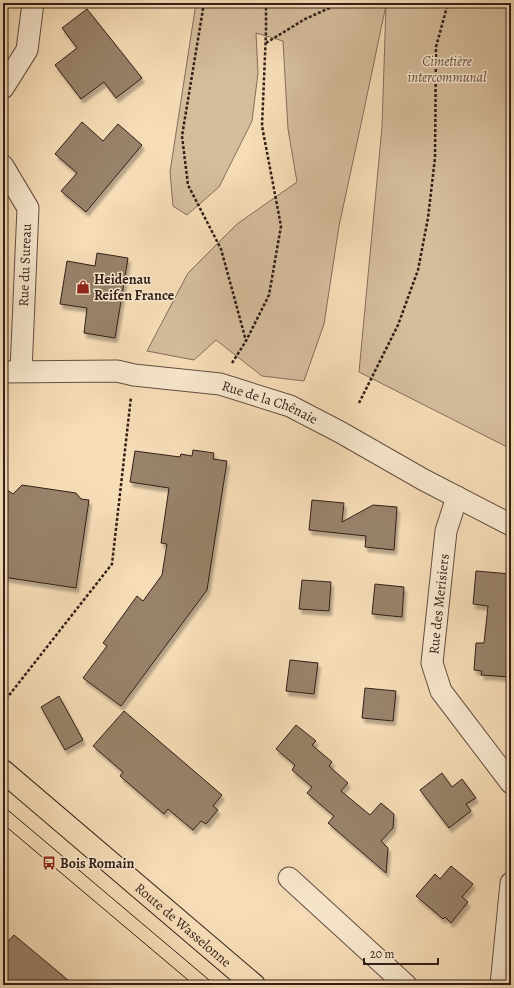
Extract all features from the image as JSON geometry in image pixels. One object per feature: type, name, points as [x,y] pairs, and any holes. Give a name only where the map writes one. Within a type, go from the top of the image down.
[{"type":"main road","name":"Route de Wasselonne","points":[[3,771],[254,985]]},
{"type":"street","points":[[3,88],[27,50],[33,3]]},
{"type":"street","name":"Rue du Sureau","points":[[3,166],[28,208],[12,372]]},
{"type":"street","name":"Rue de la Chênaie","points":[[12,372],[117,372],[220,384],[290,406],[340,432],[424,480],[511,525]]},
{"type":"street","name":"Rue des Merisiers","points":[[457,497],[446,531],[432,663],[441,691],[511,783]]},
{"type":"street","points":[[289,878],[406,985]]},
{"type":"street","points":[[501,985],[511,883]]},
{"type":"path","points":[[204,3],[182,136],[187,178],[188,185],[220,249],[246,341]]},
{"type":"path","points":[[220,384],[246,341],[269,295],[281,226],[262,126],[266,3]]},
{"type":"path","points":[[265,43],[305,19],[342,3]]},
{"type":"path","points":[[359,403],[398,325],[418,270],[428,218],[435,158],[436,47],[448,3]]},
{"type":"path","points":[[3,703],[112,564],[134,374]]},
{"type":"green space","name":"Cimetière intercommunal","points":[[196,3],[511,3],[511,449],[359,372],[382,127],[386,5],[339,226],[324,324],[304,381],[262,376],[216,340],[194,360],[147,351],[188,273],[237,224],[297,182],[288,129],[283,41],[256,33],[258,73],[252,121],[219,187],[187,215],[173,206],[170,172]]},
{"type":"building","points":[[87,9],[142,78],[116,98],[104,82],[81,99],[55,65],[77,48],[62,28]]},
{"type":"building","points":[[82,122],[103,141],[118,124],[142,145],[86,212],[61,191],[77,173],[55,154]]},
{"type":"building","points":[[97,253],[128,258],[115,338],[84,333],[87,308],[60,304],[67,261],[95,266]]},
{"type":"building","points":[[193,450],[214,453],[213,459],[227,461],[207,590],[121,706],[83,678],[107,646],[103,643],[137,596],[143,601],[162,575],[167,544],[161,543],[169,488],[130,482],[135,451],[180,457],[181,454],[192,456]]},
{"type":"building","points":[[22,485],[76,493],[81,499],[89,500],[76,588],[3,577],[3,487],[13,494]]},
{"type":"building","points":[[312,500],[344,503],[342,522],[373,505],[397,507],[394,550],[365,547],[366,536],[309,530]]},
{"type":"building","points":[[476,571],[511,574],[511,677],[481,675],[482,671],[474,670],[476,643],[484,643],[488,606],[473,604]]},
{"type":"building","points":[[302,580],[331,582],[329,611],[299,609]]},
{"type":"building","points":[[375,584],[404,587],[402,617],[372,614]]},
{"type":"building","points":[[290,660],[318,663],[314,694],[286,691]]},
{"type":"building","points":[[365,688],[396,691],[393,721],[362,718]]},
{"type":"building","points":[[59,696],[83,740],[65,750],[41,707]]},
{"type":"building","points":[[124,711],[222,795],[213,806],[218,810],[206,824],[201,821],[193,830],[168,809],[164,814],[120,776],[123,772],[93,746]]},
{"type":"building","points":[[296,725],[316,741],[312,745],[332,762],[329,766],[348,783],[341,791],[370,815],[381,803],[394,814],[393,828],[381,841],[388,848],[386,873],[328,823],[334,816],[307,793],[312,787],[292,770],[295,765],[276,749]]},
{"type":"building","points":[[442,773],[452,787],[462,779],[476,798],[466,804],[471,811],[449,828],[420,790]]},
{"type":"building","points":[[451,866],[473,884],[462,897],[468,902],[451,923],[445,917],[443,919],[416,896],[435,874],[440,879]]},
{"type":"building","points":[[14,935],[74,985],[3,985],[3,947]]},
{"type":"tram line","points":[[3,806],[215,985]]},
{"type":"tram line","points":[[3,824],[194,985]]},
{"type":"place","name":"Heidenau Reifen France","points":[[83,287]]},
{"type":"place","name":"Bois Romain","points":[[49,863]]}]
